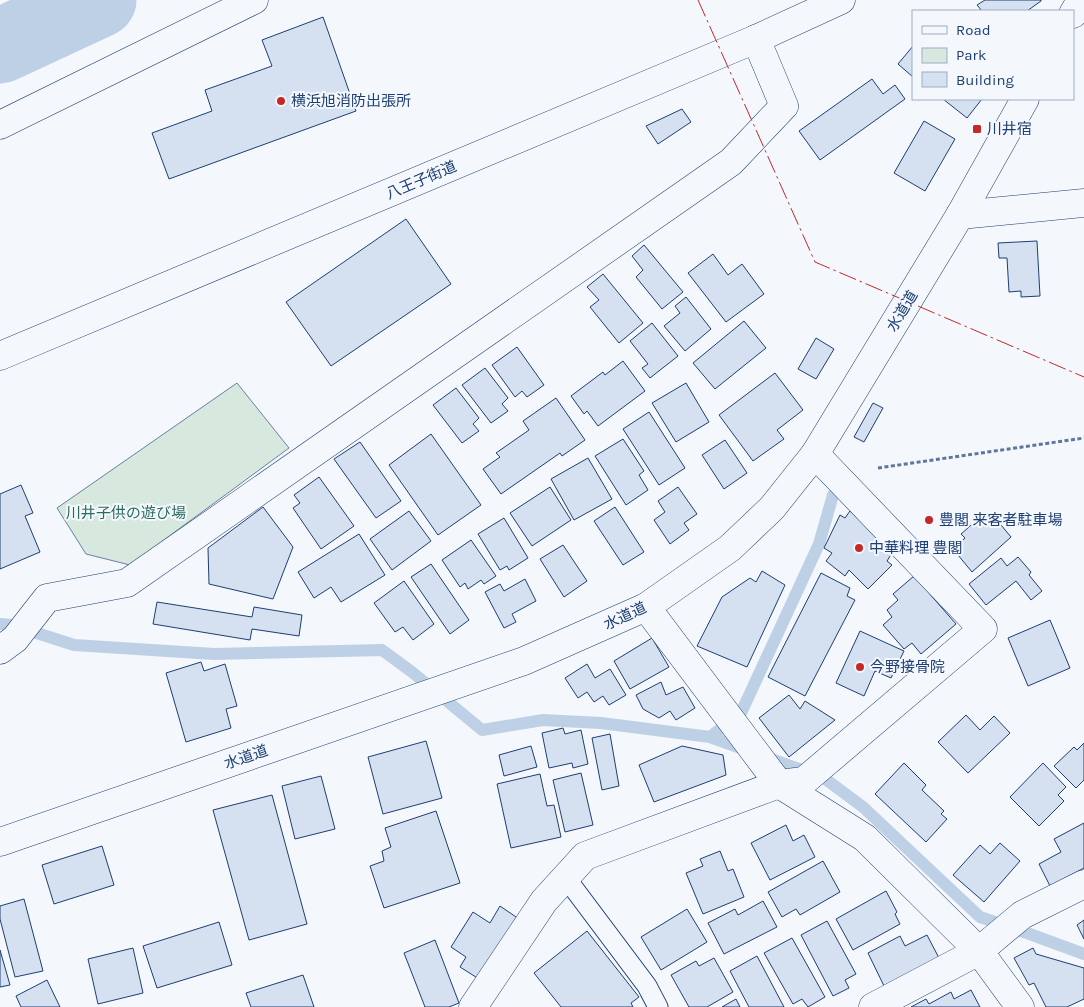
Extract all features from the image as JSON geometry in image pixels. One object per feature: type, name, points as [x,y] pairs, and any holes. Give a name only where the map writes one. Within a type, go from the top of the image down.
[{"type":"main road","points":[[0,125],[254,0]]},
{"type":"main road","name":"八王子街道","points":[[0,356],[756,39],[841,0]]},
{"type":"main road","points":[[1074,12],[1080,0]]},
{"type":"main road","points":[[0,650],[15,639],[47,598],[127,583],[731,162],[784,106],[756,39]]},
{"type":"main road","name":"水道道","points":[[0,842],[524,661],[646,608],[730,548],[772,508],[815,454],[960,215],[1024,100]]},
{"type":"main road","points":[[960,215],[1084,203]]},
{"type":"main road","points":[[473,1007],[544,901],[585,856],[779,784],[804,781],[983,629],[815,454]]},
{"type":"main road","points":[[646,608],[779,784],[865,838],[979,951],[1020,1007]]},
{"type":"main road","points":[[873,1007],[979,951],[1022,915],[1084,884]]},
{"type":"lane","points":[[566,878],[647,986],[658,1007]]},
{"type":"path","points":[[835,474],[1084,438]]},
{"type":"green space","name":"川井子供の遊び場","points":[[237,383],[289,448],[130,565],[86,554],[57,508]]},
{"type":"building","points":[[985,0],[1041,0],[1028,10],[981,10],[977,5]]},
{"type":"building","name":"横浜旭消防出張所","points":[[323,17],[356,111],[169,179],[152,133],[212,111],[205,90],[272,66],[262,40]]},
{"type":"building","points":[[912,47],[912,76],[898,64]]},
{"type":"building","points":[[872,79],[883,94],[895,85],[905,99],[820,160],[799,131]]},
{"type":"building","points":[[944,100],[981,100],[967,118]]},
{"type":"building","points":[[682,109],[691,122],[658,144],[646,126]]},
{"type":"building","points":[[924,121],[955,139],[925,191],[894,173]]},
{"type":"building","points":[[406,219],[451,284],[331,366],[286,302]]},
{"type":"building","points":[[1037,241],[1040,296],[1021,297],[1021,291],[1009,292],[1007,258],[999,258],[998,243]]},
{"type":"building","points":[[644,245],[683,292],[662,309],[636,277],[643,270],[632,256]]},
{"type":"building","points":[[713,254],[728,275],[742,264],[764,294],[726,322],[688,273]]},
{"type":"building","points":[[603,274],[643,323],[619,343],[590,307],[599,300],[587,287]]},
{"type":"building","points":[[686,297],[711,329],[685,351],[664,326],[680,313],[675,306]]},
{"type":"building","points":[[744,321],[766,348],[715,389],[693,363]]},
{"type":"building","points":[[652,323],[678,356],[650,378],[642,368],[648,364],[630,341]]},
{"type":"building","points":[[816,338],[834,349],[816,379],[798,369]]},
{"type":"building","points":[[517,347],[544,385],[527,397],[522,391],[515,397],[492,365]]},
{"type":"building","points":[[623,361],[645,391],[598,426],[587,411],[584,414],[571,396],[603,372],[605,375]]},
{"type":"building","points":[[485,368],[508,398],[502,404],[508,411],[491,423],[462,385]]},
{"type":"building","points":[[775,373],[803,410],[777,430],[784,439],[753,461],[719,415]]},
{"type":"building","points":[[686,383],[709,422],[676,442],[652,403]]},
{"type":"building","points":[[456,388],[479,418],[473,424],[479,431],[462,443],[433,405]]},
{"type":"building","points":[[556,398],[585,440],[562,456],[560,453],[501,494],[483,469],[500,457],[496,453],[529,430],[523,421]]},
{"type":"building","points":[[873,403],[883,408],[864,442],[854,437]]},
{"type":"building","points":[[649,412],[685,468],[659,485],[623,429]]},
{"type":"building","points":[[431,434],[481,505],[438,535],[389,465]]},
{"type":"building","points":[[623,439],[644,471],[639,475],[648,490],[626,505],[595,456]]},
{"type":"building","points":[[725,440],[747,473],[724,489],[702,455]]},
{"type":"building","points":[[360,442],[401,501],[376,518],[334,459]]},
{"type":"building","points":[[588,458],[612,499],[574,520],[551,479]]},
{"type":"building","points":[[319,477],[354,526],[321,549],[293,508],[300,503],[294,495]]},
{"type":"building","points":[[21,485],[33,513],[25,516],[40,552],[0,569],[0,494]]},
{"type":"building","points":[[550,487],[571,520],[532,546],[510,513]]},
{"type":"building","points":[[678,487],[697,514],[684,523],[689,530],[670,544],[654,520],[665,512],[658,501]]},
{"type":"building","points":[[263,507],[293,547],[273,599],[209,584],[208,548]]},
{"type":"building","points":[[615,507],[644,552],[623,565],[594,521]]},
{"type":"building","points":[[409,511],[431,541],[392,570],[370,539]]},
{"type":"building","points":[[850,511],[892,553],[887,561],[892,565],[868,589],[849,570],[845,576],[826,561],[832,553],[824,548],[840,515],[845,518]]},
{"type":"building","points":[[991,513],[1011,537],[972,572],[953,549],[965,538],[961,534],[977,520],[980,524]]},
{"type":"building","points":[[504,518],[528,558],[509,570],[507,566],[500,570],[478,534]]},
{"type":"building","points":[[359,534],[385,575],[341,602],[331,587],[314,598],[298,572]]},
{"type":"building","points":[[471,540],[496,576],[484,584],[481,580],[468,589],[465,583],[460,587],[442,560]]},
{"type":"building","points":[[563,545],[587,581],[564,597],[540,559]]},
{"type":"building","points":[[1018,557],[1031,572],[1029,575],[1042,591],[1031,600],[1016,581],[986,605],[969,584],[1001,558],[1007,566]]},
{"type":"building","points":[[431,564],[469,620],[450,634],[411,577]]},
{"type":"building","points":[[762,571],[785,585],[747,667],[697,646],[722,597],[750,578],[756,582]]},
{"type":"building","points":[[821,573],[850,588],[847,596],[855,600],[805,696],[768,677]]},
{"type":"building","points":[[914,576],[956,624],[921,654],[912,643],[904,649],[883,625],[892,617],[887,610],[898,600],[893,594]]},
{"type":"building","points":[[525,579],[536,601],[512,614],[516,622],[504,628],[485,592],[500,584],[504,591]]},
{"type":"building","points":[[404,581],[434,624],[413,640],[403,627],[395,632],[374,603]]},
{"type":"building","points":[[157,602],[252,617],[254,607],[302,615],[299,636],[252,629],[250,640],[153,624]]},
{"type":"building","points":[[1050,620],[1070,668],[1028,686],[1008,638]]},
{"type":"building","points":[[860,631],[904,651],[891,678],[875,671],[864,696],[836,683]]},
{"type":"building","points":[[652,638],[669,667],[630,689],[614,661]]},
{"type":"building","points":[[201,662],[204,671],[225,664],[237,706],[226,709],[231,728],[186,742],[166,673]]},
{"type":"building","points":[[587,664],[595,678],[610,669],[626,695],[609,705],[603,696],[594,702],[587,692],[578,698],[565,678]]},
{"type":"building","points":[[661,682],[666,695],[683,687],[695,708],[676,720],[670,711],[659,718],[643,709],[636,695]]},
{"type":"building","points":[[789,695],[800,709],[805,701],[835,720],[789,757],[759,718]]},
{"type":"building","points":[[966,715],[980,730],[994,716],[1010,733],[968,773],[938,742]]},
{"type":"building","points":[[563,728],[565,734],[581,730],[588,764],[573,768],[572,763],[549,768],[542,733]]},
{"type":"building","points":[[610,734],[619,786],[602,790],[592,738]]},
{"type":"building","points":[[426,741],[442,798],[383,814],[368,757]]},
{"type":"building","points":[[1084,743],[1084,780],[1076,788],[1054,766],[1074,747],[1077,750]]},
{"type":"building","points":[[531,746],[537,767],[504,776],[499,755]]},
{"type":"building","points":[[682,746],[723,755],[726,775],[654,802],[639,765]]},
{"type":"building","points":[[904,763],[926,785],[922,790],[944,811],[941,814],[947,819],[926,842],[875,794]]},
{"type":"building","points":[[1043,763],[1066,787],[1058,795],[1064,801],[1039,826],[1010,797]]},
{"type":"building","points":[[581,773],[593,825],[565,832],[553,780]]},
{"type":"building","points":[[540,774],[547,806],[554,805],[561,837],[511,848],[497,784]]},
{"type":"building","points":[[321,776],[335,829],[295,839],[282,786]]},
{"type":"building","points":[[272,795],[307,924],[249,940],[213,810]]},
{"type":"building","points":[[436,811],[460,883],[384,908],[370,866],[384,861],[382,851],[391,847],[385,828]]},
{"type":"building","points":[[1084,823],[1084,868],[1050,886],[1039,864],[1061,852],[1054,839]]},
{"type":"building","points":[[786,825],[793,841],[804,835],[815,857],[770,880],[751,843]]},
{"type":"building","points":[[1000,843],[1020,861],[984,902],[953,875],[980,845],[990,854]]},
{"type":"building","points":[[102,846],[114,885],[54,904],[42,865]]},
{"type":"building","points":[[720,851],[728,871],[733,869],[744,897],[703,914],[686,873],[703,866],[700,859]]},
{"type":"building","points":[[823,861],[840,892],[800,915],[796,909],[782,917],[768,892]]},
{"type":"building","points":[[886,891],[897,912],[895,914],[900,924],[853,950],[836,919]]},
{"type":"building","points":[[24,899],[43,971],[15,977],[0,919],[0,906]]},
{"type":"building","points":[[763,901],[777,927],[724,954],[708,923],[735,909],[738,915]]},
{"type":"building","points":[[500,906],[519,919],[479,979],[460,967],[466,957],[451,947],[473,912],[490,923]]},
{"type":"building","points":[[687,909],[707,942],[661,970],[641,937]]},
{"type":"building","points":[[1084,920],[1084,939],[1077,925]]},
{"type":"building","points":[[827,921],[856,974],[845,980],[849,988],[833,996],[801,935]]},
{"type":"building","points":[[219,922],[232,965],[157,988],[143,946]]},
{"type":"building","points":[[587,931],[639,997],[631,1003],[633,1007],[561,1007],[534,973]]},
{"type":"building","points":[[927,935],[939,958],[884,986],[868,953],[900,936],[905,946]]},
{"type":"building","points":[[792,938],[825,997],[808,1007],[802,999],[793,1004],[764,953]]},
{"type":"building","points":[[435,940],[459,1003],[449,1007],[425,1007],[404,953]]},
{"type":"building","points":[[133,948],[143,993],[98,1004],[88,959]]},
{"type":"building","points":[[1033,948],[1036,954],[1084,968],[1084,999],[1067,1007],[1046,1007],[1034,983],[1029,985],[1014,958]]},
{"type":"building","points":[[0,950],[10,985],[0,987]]},
{"type":"building","points":[[757,956],[784,1007],[749,1007],[730,971]]},
{"type":"building","points":[[714,958],[733,992],[707,1007],[689,1007],[671,975],[696,961],[699,966]]},
{"type":"building","points":[[303,975],[314,1007],[251,1007],[246,993]]},
{"type":"building","points":[[47,980],[60,1007],[21,1007],[16,996]]},
{"type":"building","points":[[971,990],[980,1007],[911,1007],[926,999],[929,1004],[951,992],[954,999]]},
{"type":"building","points":[[736,999],[740,1007],[722,1007]]},
{"type":"waterway","points":[[0,46],[99,0]]},
{"type":"waterway","points":[[0,624],[12,625],[74,645],[214,654],[382,650],[412,672],[482,730],[543,720],[601,723],[710,737],[741,713],[819,544],[833,495]]},
{"type":"waterway","points":[[710,737],[824,778],[863,807],[980,917],[1084,954]]},
{"type":"power","points":[[698,0],[815,262],[1084,377]]},
{"type":"place","name":"横浜旭消防出張所","points":[[281,101]]},
{"type":"place","name":"川井宿","points":[[977,129]]},
{"type":"place","name":"豊閣 来客者駐車場","points":[[929,520]]},
{"type":"place","name":"中華料理 豊閣","points":[[859,548]]},
{"type":"place","name":"今野接骨院","points":[[860,667]]}]
